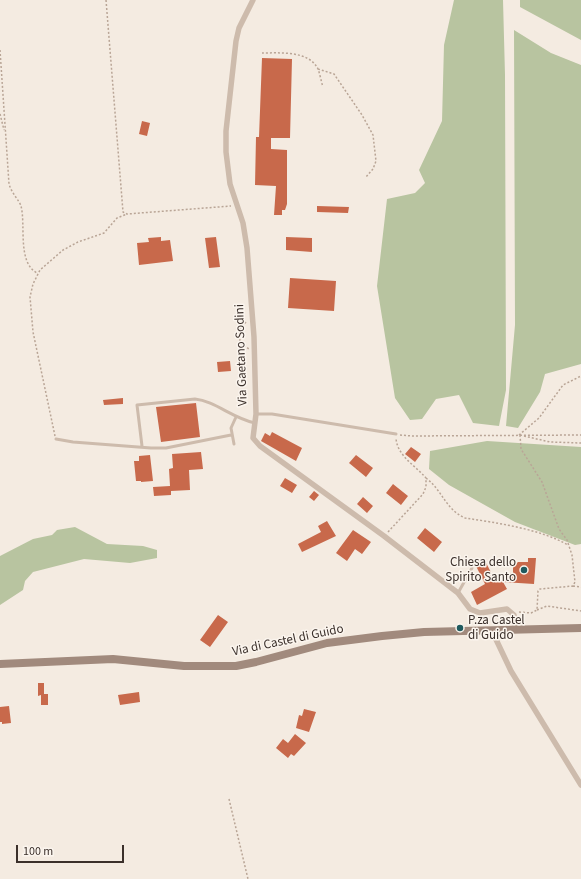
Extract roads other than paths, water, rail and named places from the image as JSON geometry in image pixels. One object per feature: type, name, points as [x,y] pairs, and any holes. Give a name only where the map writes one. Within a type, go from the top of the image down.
[{"type":"street","name":"Via Gaetano Sodini","points":[[253,0],[240,28],[236,41],[226,132],[228,173],[246,236],[255,354],[256,414],[253,435],[258,445],[384,536],[458,593],[470,609],[480,613],[506,609],[514,615],[515,630]]},
{"type":"street","name":"Via di Castel di Guido","points":[[0,664],[113,659],[184,666],[230,666],[256,662],[327,643],[347,640],[424,632],[581,628]]},
{"type":"street","points":[[492,631],[511,671],[581,785]]},
{"type":"lane","points":[[142,446],[137,405],[195,399],[204,400],[236,417],[254,423]]},
{"type":"lane","points":[[256,414],[272,414],[396,434]]},
{"type":"lane","points":[[234,444],[231,435],[231,428],[236,417]]},
{"type":"lane","points":[[56,439],[73,442],[166,448],[231,435]]},
{"type":"lane","points":[[458,593],[472,568]]},
{"type":"place","name":"Chiesa dello Spirito Santo","points":[[524,570]]},
{"type":"place","name":"P.za Castel di Guido","points":[[460,628]]}]
